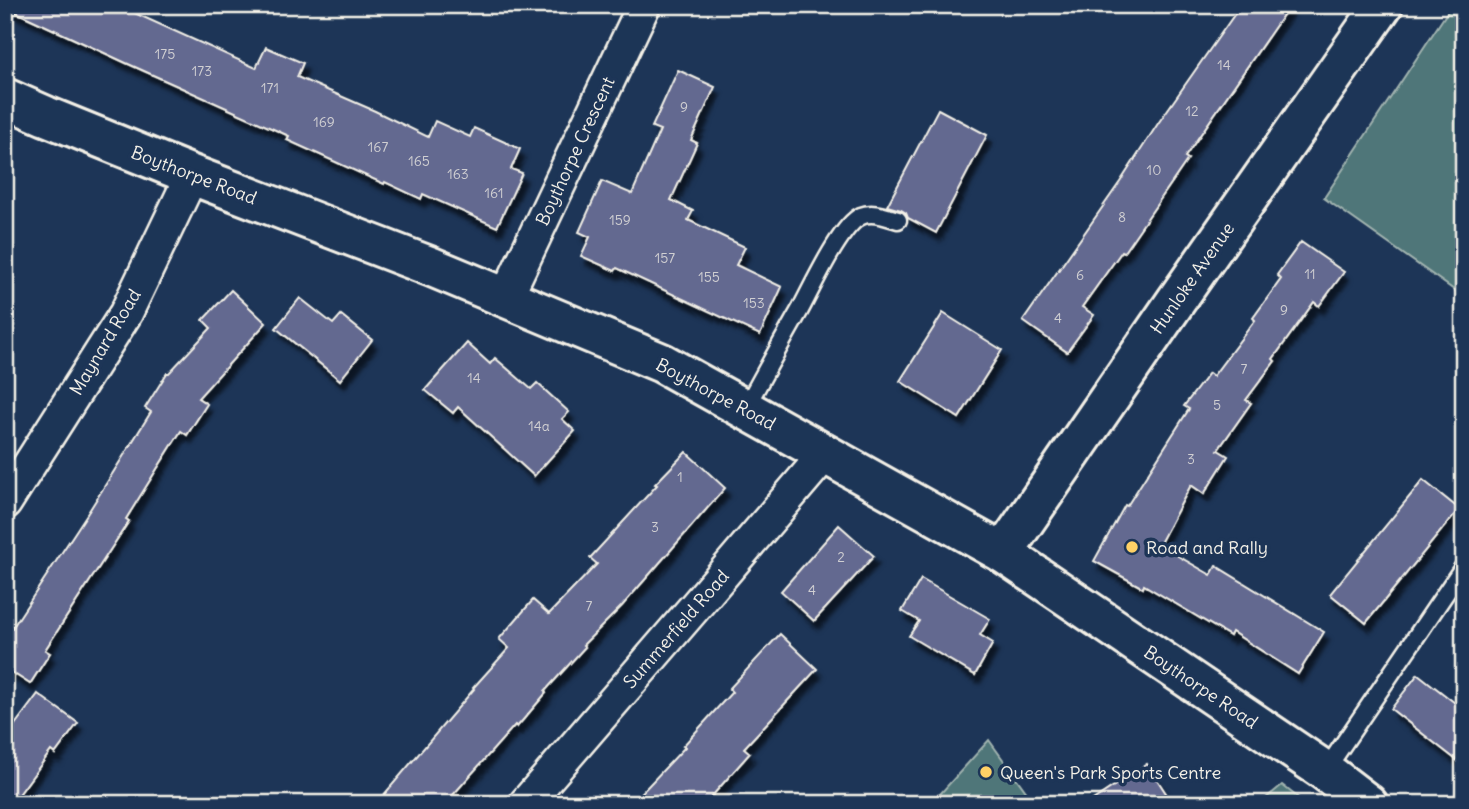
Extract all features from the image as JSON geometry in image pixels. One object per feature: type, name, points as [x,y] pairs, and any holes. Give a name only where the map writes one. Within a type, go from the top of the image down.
[{"type":"street","name":"Boythorpe Crescent","points":[[506,297],[644,5]]},
{"type":"street","name":"Hunloke Avenue","points":[[1003,553],[1383,5]]},
{"type":"street","name":"Boythorpe Road","points":[[5,98],[192,175],[387,249],[662,363],[1003,553],[1325,771],[1368,804]]},
{"type":"street","name":"Maynard Road","points":[[5,503],[126,313],[192,175]]},
{"type":"street","name":"Summerfield Road","points":[[525,804],[825,453]]},
{"type":"lane","points":[[745,409],[832,252],[851,224],[868,214],[898,220]]},
{"type":"lane","points":[[1325,771],[1464,566]]},
{"type":"green space","points":[[1452,5],[1464,5],[1464,297],[1324,198]]},
{"type":"green space","name":"Queen's Park Sports Centre","points":[[989,740],[1035,804],[931,804]]},
{"type":"green space","name":"Queen's Park Sports Centre","points":[[1282,785],[1306,804],[1259,804]]},
{"type":"building","points":[[5,5],[117,5],[256,68],[266,47],[303,63],[297,77],[428,137],[435,121],[470,137],[474,128],[520,149],[511,169],[522,173],[497,227],[423,194],[421,199],[385,182],[384,184],[287,140],[289,136]]},
{"type":"building","points":[[1241,5],[1290,5],[1185,157],[1188,159],[1124,252],[1122,251],[1082,307],[1094,315],[1067,352],[1023,321]]},
{"type":"building","points":[[678,70],[715,87],[691,140],[697,143],[671,200],[693,211],[688,220],[745,247],[736,265],[782,287],[760,335],[617,268],[615,271],[581,256],[590,237],[579,232],[602,181],[632,194],[660,130],[652,127]]},
{"type":"building","points":[[938,109],[987,135],[936,233],[908,218],[901,210],[887,206]]},
{"type":"building","points":[[1301,242],[1344,272],[1319,306],[1314,302],[1273,359],[1275,361],[1246,400],[1251,403],[1218,450],[1228,456],[1204,494],[1191,485],[1159,545],[1211,575],[1216,566],[1324,632],[1298,674],[1232,632],[1230,636],[1144,585],[1143,588],[1094,561],[1125,505],[1127,506],[1189,409],[1184,406],[1209,373],[1213,376],[1255,320],[1253,318],[1281,279],[1277,275]]},
{"type":"building","points":[[231,290],[266,323],[198,398],[207,404],[187,435],[181,431],[126,519],[129,521],[45,650],[50,653],[30,684],[5,668],[5,639],[151,412],[145,408],[167,373],[211,328],[203,320]]},
{"type":"building","points":[[300,298],[333,324],[341,315],[372,340],[340,380],[276,328]]},
{"type":"building","points":[[943,313],[1002,350],[959,418],[900,381]]},
{"type":"building","points":[[467,343],[490,364],[495,358],[531,389],[537,383],[569,412],[562,419],[575,431],[534,476],[458,407],[453,413],[425,390]]},
{"type":"building","points":[[686,452],[725,488],[622,606],[583,645],[585,647],[517,727],[515,725],[445,804],[376,804],[509,648],[499,639],[533,600],[549,614],[597,564],[590,558]]},
{"type":"building","points":[[1423,480],[1459,509],[1366,623],[1330,594]]},
{"type":"building","points":[[839,525],[874,556],[814,621],[781,591]]},
{"type":"building","points":[[921,579],[990,619],[980,635],[993,643],[975,675],[909,636],[919,621],[902,611]]},
{"type":"building","points":[[780,634],[817,669],[744,748],[750,753],[705,804],[631,804],[685,747],[683,746],[732,692],[729,689]]},
{"type":"building","points":[[1418,674],[1464,710],[1464,766],[1391,709]]},
{"type":"building","points":[[38,694],[78,723],[55,754],[51,751],[12,804],[5,804],[5,738]]},
{"type":"building","points":[[1147,764],[1173,804],[1087,804]]},
{"type":"place","name":"Road and Rally","points":[[1132,547]]},
{"type":"place","name":"Queen's Park Sports Centre","points":[[986,772]]}]
